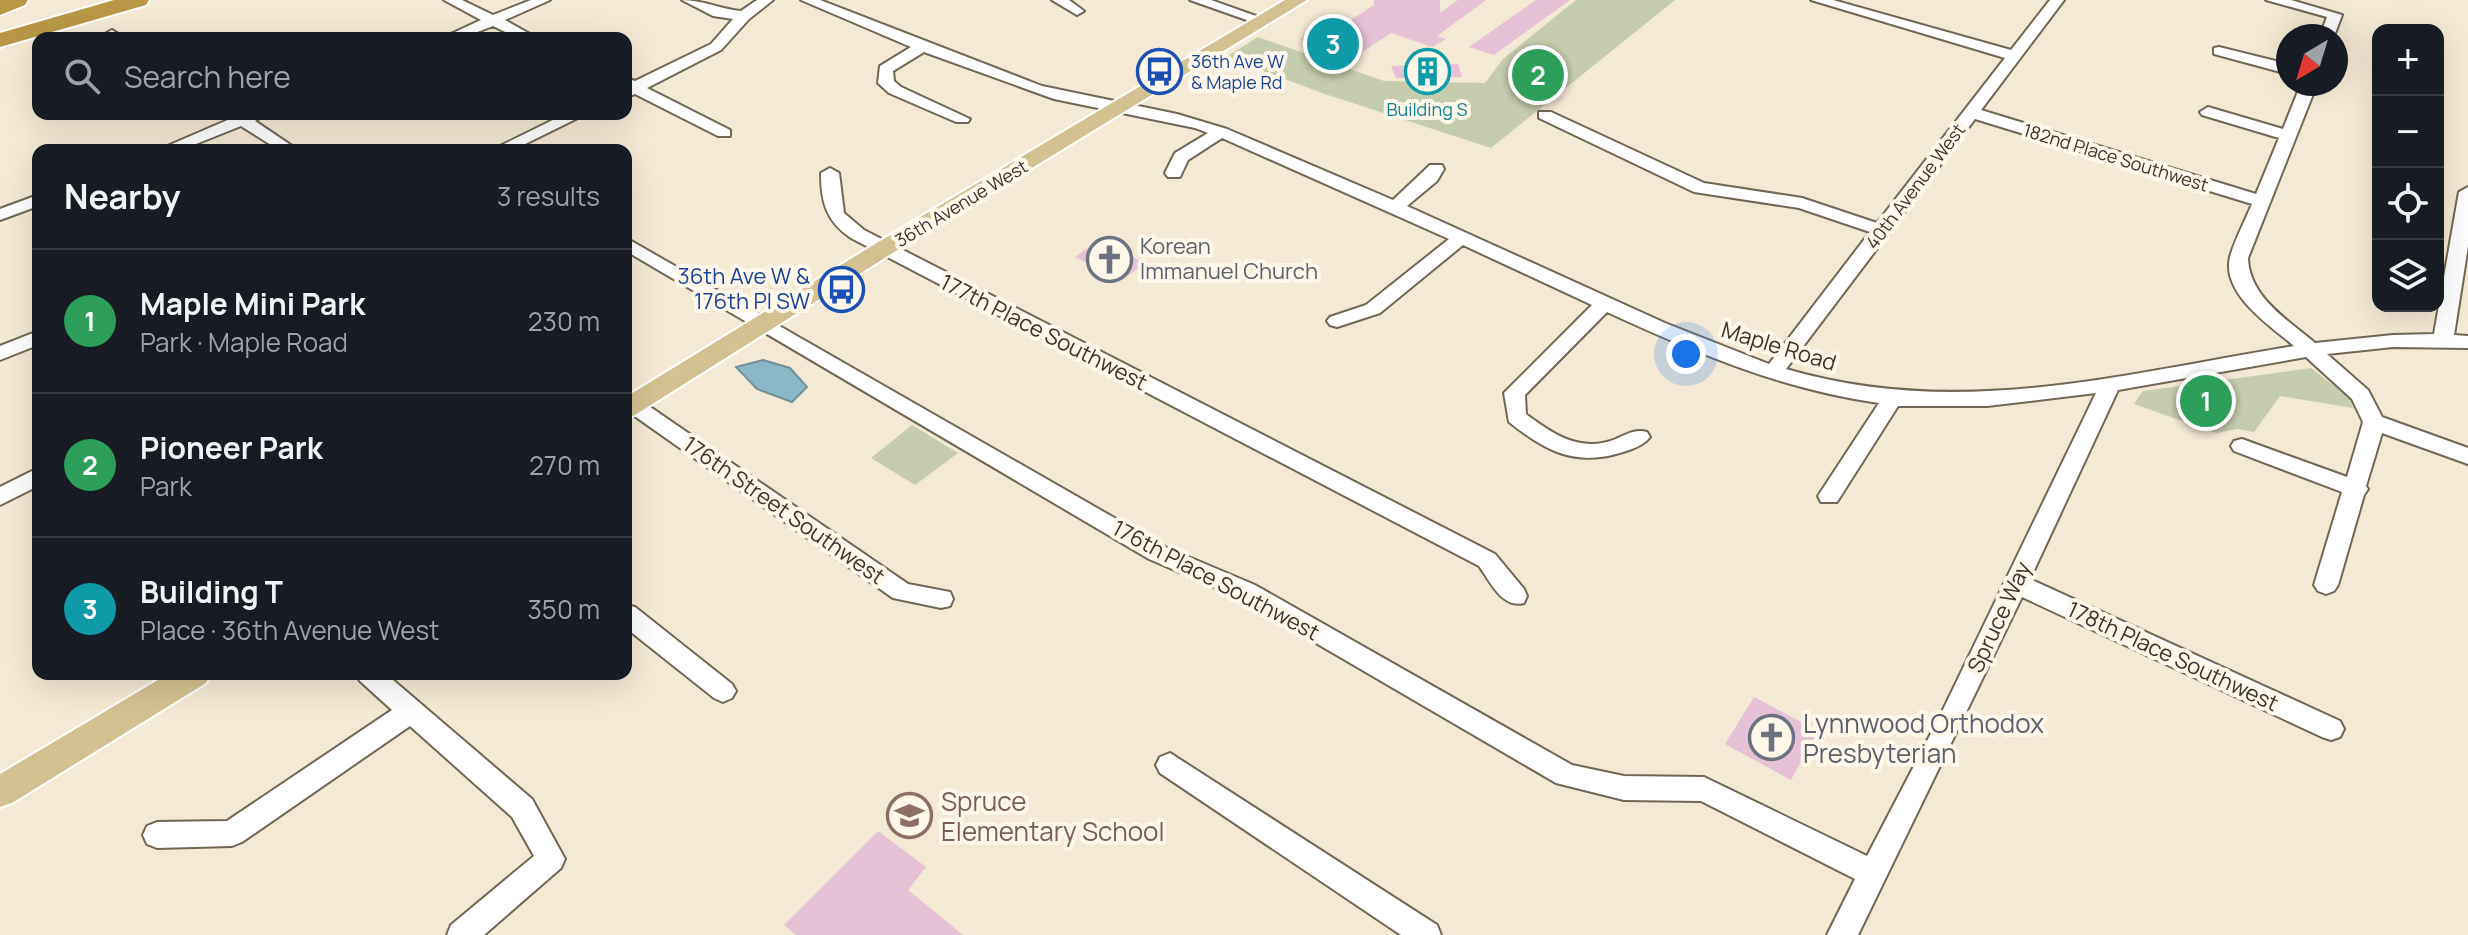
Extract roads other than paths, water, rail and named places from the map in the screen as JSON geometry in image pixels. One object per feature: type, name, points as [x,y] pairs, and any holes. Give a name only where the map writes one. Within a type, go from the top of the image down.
[{"type":"highway","points":[[0,8],[17,0]]},
{"type":"highway","points":[[0,40],[138,0]]},
{"type":"main road","name":"36th Avenue West","points":[[632,405],[883,249],[1298,0]]},
{"type":"main road","points":[[0,792],[185,680]]},
{"type":"street","points":[[451,0],[518,32]]},
{"type":"street","points":[[464,32],[543,0]]},
{"type":"street","points":[[689,0],[718,13],[744,16]]},
{"type":"street","points":[[632,86],[716,47],[744,16],[766,0]]},
{"type":"street","name":"Maple Road","points":[[808,0],[1037,89],[1178,119],[1221,132],[1396,207],[1698,346],[1830,388],[1893,398],[1989,398],[2111,383],[2384,341],[2443,339],[2468,342]]},
{"type":"street","points":[[1059,0],[1077,11]]},
{"type":"street","points":[[1197,0],[1263,21]]},
{"type":"street","points":[[1818,0],[2014,56]]},
{"type":"street","name":"40th Avenue West","points":[[1773,372],[2057,0]]},
{"type":"street","points":[[2273,0],[2335,15],[2332,24]]},
{"type":"street","points":[[924,46],[885,69],[886,83],[895,90],[962,119]]},
{"type":"street","points":[[2219,51],[2276,66]]},
{"type":"street","points":[[632,88],[724,133]]},
{"type":"street","points":[[2305,96],[2239,258],[2243,283],[2253,299],[2361,395],[2374,422],[2357,489],[2326,585]]},
{"type":"street","name":"182nd Place Southwest","points":[[1970,112],[2262,201]]},
{"type":"street","points":[[2208,112],[2290,136]]},
{"type":"street","points":[[1545,115],[1700,188],[1802,203],[1881,230]]},
{"type":"street","points":[[180,144],[236,120]]},
{"type":"street","points":[[250,120],[282,144]]},
{"type":"street","points":[[513,144],[565,120]]},
{"type":"street","points":[[1174,173],[1181,157],[1221,132]]},
{"type":"street","points":[[1659,169],[1678,154]]},
{"type":"street","points":[[1396,207],[1436,169]]},
{"type":"street","name":"177th Place Southwest","points":[[830,173],[829,201],[833,213],[846,226],[883,249],[1487,560],[1515,596]]},
{"type":"street","points":[[2443,339],[2468,192]]},
{"type":"street","points":[[0,215],[32,202]]},
{"type":"street","points":[[1337,321],[1373,309],[1461,238]]},
{"type":"street","name":"176th Place Southwest","points":[[632,246],[1157,553],[1246,591],[1566,775],[1624,788],[1704,789],[1873,873]]},
{"type":"street","points":[[1605,303],[1514,393],[1516,417],[1545,441],[1589,455],[1630,441]]},
{"type":"street","points":[[0,354],[32,340]]},
{"type":"street","name":"Spruce Way","points":[[1842,935],[1950,722],[2111,383]]},
{"type":"street","points":[[1829,496],[1893,398]]},
{"type":"street","name":"176th Street Southwest","points":[[632,409],[902,592],[941,599]]},
{"type":"street","points":[[2374,422],[2468,456]]},
{"type":"street","points":[[2242,446],[2357,489]]},
{"type":"street","points":[[0,497],[32,479]]},
{"type":"street","name":"178th Place Southwest","points":[[2015,583],[2331,729]]},
{"type":"street","points":[[632,619],[723,691]]},
{"type":"street","points":[[375,680],[522,808],[551,859],[462,935]]},
{"type":"street","points":[[157,835],[232,833],[410,712]]},
{"type":"street","points":[[1170,765],[1426,935]]},
{"type":"water","points":[[763,360],[790,368],[807,387],[792,402],[757,389],[736,367]]},
{"type":"place","name":"Building T","points":[[1333,44]]},
{"type":"place","name":"36th Ave W & Maple Rd","points":[[1160,71]]},
{"type":"place","name":"Building S","points":[[1427,71]]},
{"type":"place","name":"Pioneer Park","points":[[1538,75]]},
{"type":"place","name":"Korean Immanuel Church","points":[[1109,259]]},
{"type":"place","name":"36th Ave W & 176th Pl SW","points":[[841,289]]},
{"type":"place","name":"Maple Mini Park","points":[[2206,401]]},
{"type":"place","name":"Lynnwood Orthodox Presbyterian","points":[[1772,738]]},
{"type":"place","name":"Spruce Elementary School","points":[[910,816]]}]
